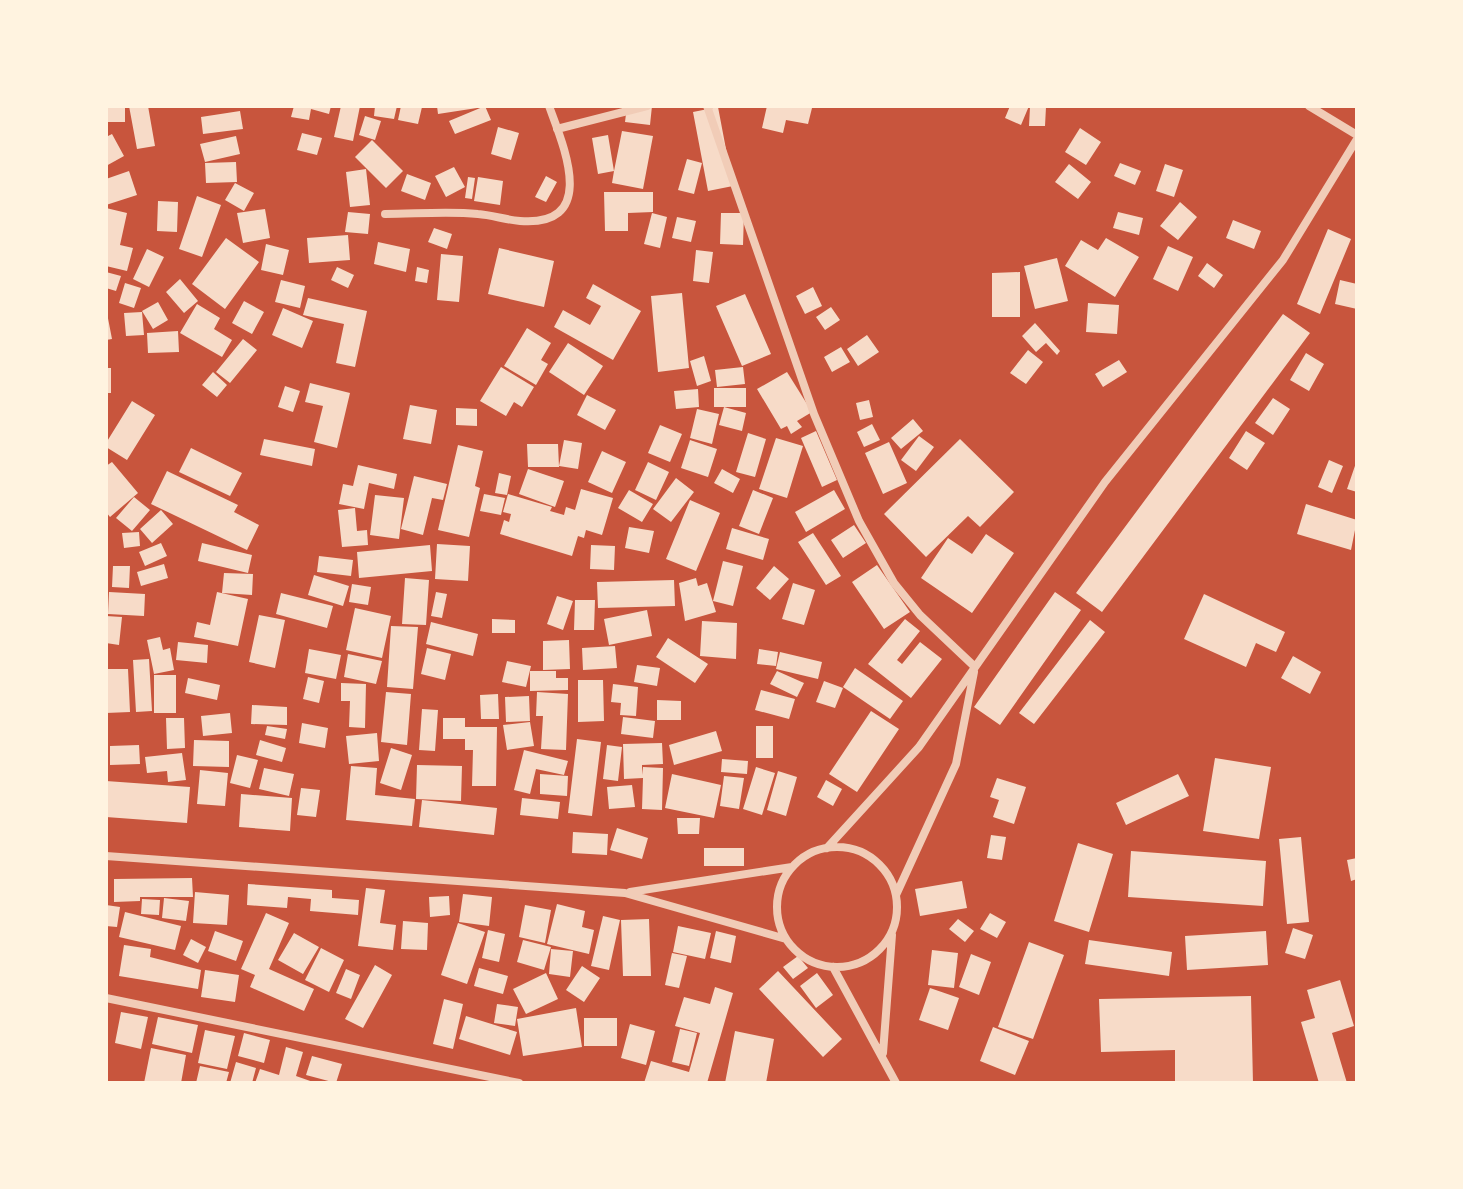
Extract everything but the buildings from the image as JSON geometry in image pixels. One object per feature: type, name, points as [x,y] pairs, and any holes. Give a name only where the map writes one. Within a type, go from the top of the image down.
[{"type":"street","points":[[385,214],[477,214],[521,222],[547,219],[562,207],[572,190],[549,106]]},
{"type":"street","points":[[557,129],[647,106]]},
{"type":"street","points":[[707,106],[814,414],[859,521],[894,583],[920,615],[975,667]]},
{"type":"street","points":[[827,848],[919,747],[1105,482],[1283,260],[1357,137],[1309,106]]},
{"type":"street","points":[[883,1054],[896,895],[956,764],[975,667]]},
{"type":"street","points":[[893,928],[877,952],[865,960],[833,967],[814,963],[798,953],[786,939],[778,921],[777,903],[781,884],[792,867],[808,855],[827,848],[847,848],[866,855],[880,865],[896,895]]},
{"type":"street","points":[[106,856],[625,893],[786,939]]},
{"type":"street","points":[[625,893],[792,867]]},
{"type":"street","points":[[833,967],[883,1054],[896,1083]]},
{"type":"street","points":[[106,998],[519,1083]]}]
